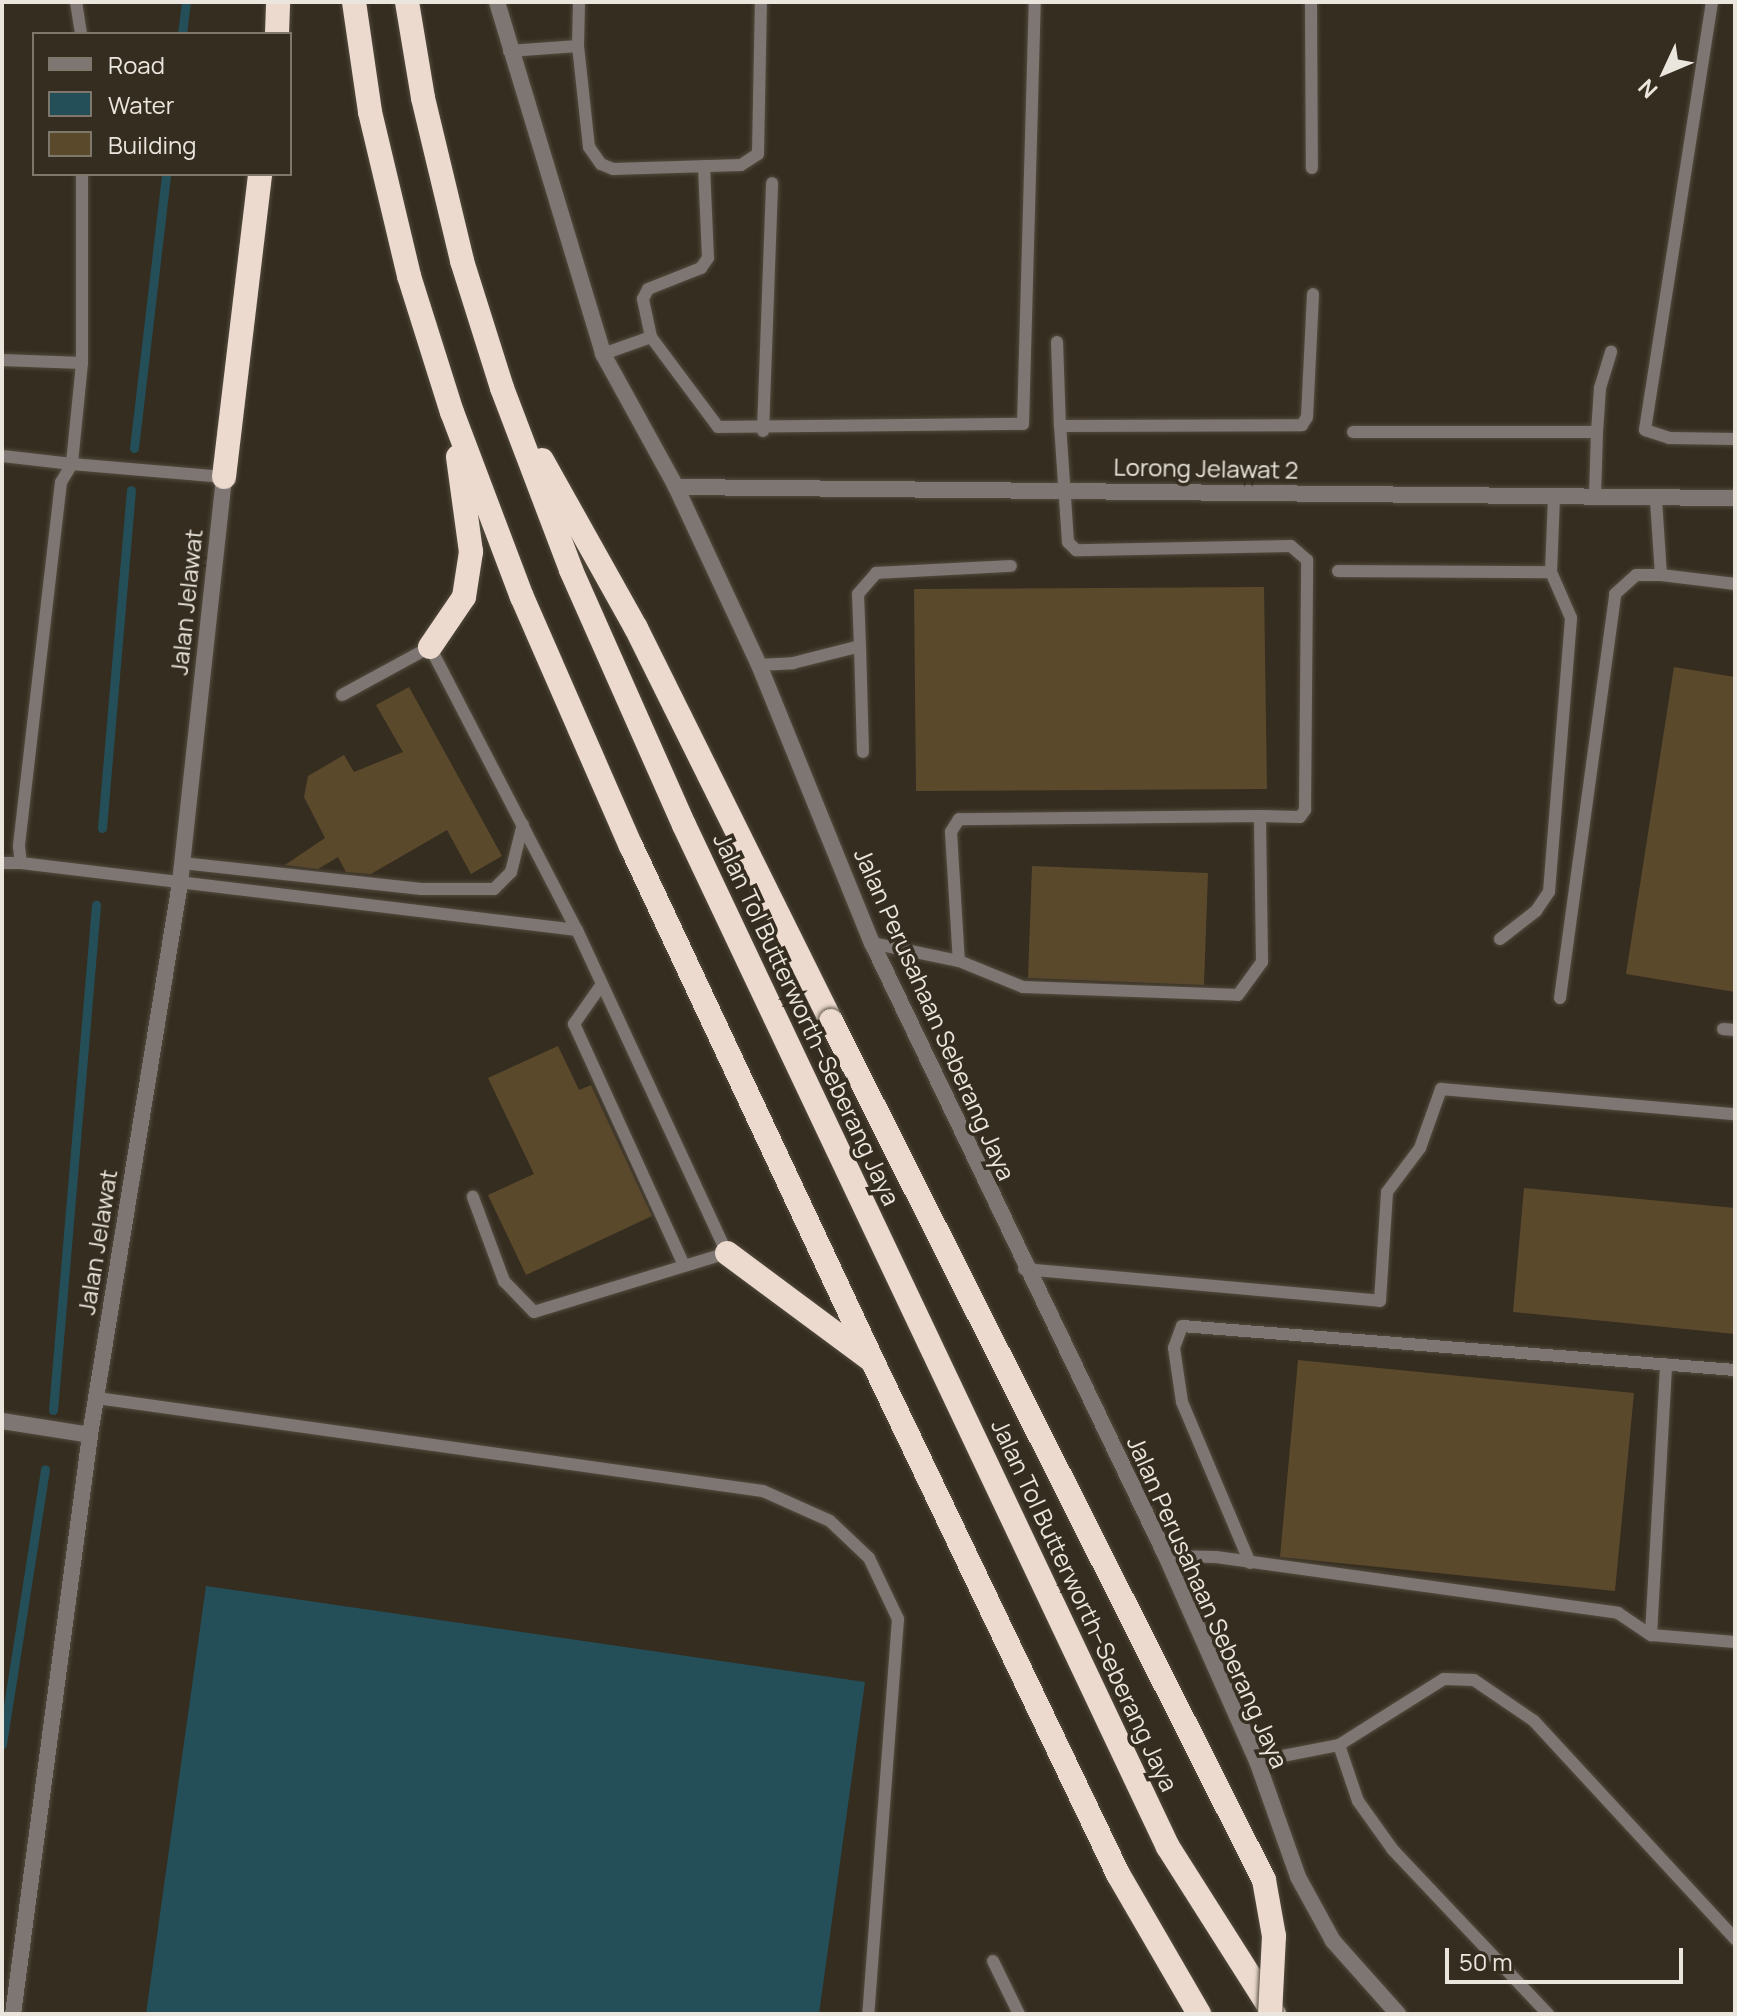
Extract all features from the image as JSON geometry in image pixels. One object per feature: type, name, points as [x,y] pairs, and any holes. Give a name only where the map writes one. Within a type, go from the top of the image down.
[{"type":"highway","points":[[277,32],[278,2]]},
{"type":"highway","points":[[354,2],[370,112],[409,276],[452,412],[522,597],[631,846],[873,1362],[1118,1874],[1199,2014]]},
{"type":"highway","name":"Jalan Tol Butterworth–Seberang Jaya","points":[[407,2],[423,98],[462,261],[502,388],[571,570],[684,825],[1155,1819],[1241,1968],[1272,2014]]},
{"type":"highway","points":[[224,477],[260,176]]},
{"type":"highway","points":[[502,388],[636,628],[1264,1880],[1274,1936],[1272,2014]]},
{"type":"highway","points":[[430,647],[464,597],[471,552],[452,412]]},
{"type":"highway","points":[[727,1253],[873,1362]]},
{"type":"street","name":"Jalan Perusahaan Seberang Jaya","points":[[497,2],[509,51],[603,354],[676,487],[759,665],[872,943],[1024,1269],[1166,1556],[1257,1761],[1298,1877],[1333,1941],[1398,2014]]},
{"type":"street","name":"Jalan Jelawat","points":[[13,2014],[90,1435],[180,883],[224,477]]},
{"type":"street","name":"Lorong Jelawat 2","points":[[676,487],[1595,495],[1656,500],[1735,498]]},
{"type":"street","points":[[2,1421],[90,1435]]},
{"type":"lane","points":[[76,2],[81,32]]},
{"type":"lane","points":[[579,2],[578,46],[589,147],[601,164],[613,169],[741,165],[758,154],[761,2]]},
{"type":"lane","points":[[704,166],[708,258],[701,268],[648,289],[643,299],[651,337],[718,427],[763,431],[1023,424],[1035,2]]},
{"type":"lane","points":[[1311,2],[1312,168]]},
{"type":"lane","points":[[1712,2],[1645,430],[1669,438],[1735,439]]},
{"type":"lane","points":[[509,51],[578,46]]},
{"type":"lane","points":[[21,863],[19,847],[61,482],[72,464],[82,363],[82,176]]},
{"type":"lane","points":[[763,431],[772,183]]},
{"type":"lane","points":[[1060,426],[1279,429],[1302,425],[1307,417],[1313,294]]},
{"type":"lane","points":[[603,354],[651,337]]},
{"type":"lane","points":[[959,961],[951,832],[959,819],[1300,817],[1305,810],[1307,560],[1302,550],[1291,546],[1076,550],[1068,542],[1057,342]]},
{"type":"lane","points":[[1595,495],[1600,388],[1611,352]]},
{"type":"lane","points":[[2,360],[82,363]]},
{"type":"lane","points":[[1353,432],[1597,432]]},
{"type":"lane","points":[[2,456],[224,477]]},
{"type":"lane","points":[[1500,939],[1536,911],[1549,892],[1571,618],[1551,572],[1554,496]]},
{"type":"lane","points":[[1656,500],[1661,575]]},
{"type":"lane","points":[[863,752],[858,594],[876,573],[1011,566]]},
{"type":"lane","points":[[1338,571],[1551,572]]},
{"type":"lane","points":[[1560,998],[1615,594],[1636,575],[1735,584]]},
{"type":"lane","points":[[759,665],[793,663],[860,646]]},
{"type":"lane","points":[[342,695],[430,647],[577,930],[727,1253],[534,1312],[504,1281],[473,1197]]},
{"type":"lane","points":[[872,943],[959,961],[1023,987],[1238,995],[1262,962],[1260,816]]},
{"type":"lane","points":[[182,863],[422,889],[494,889],[511,872],[523,824]]},
{"type":"lane","points":[[2,863],[577,930]]},
{"type":"lane","points":[[602,984],[574,1024],[684,1265]]},
{"type":"lane","points":[[1024,1269],[1380,1301],[1387,1192],[1420,1148],[1441,1089],[1735,1114]]},
{"type":"lane","points":[[1250,1563],[1182,1402],[1174,1348],[1182,1326],[1735,1370]]},
{"type":"lane","points":[[1651,1635],[1666,1364]]},
{"type":"lane","points":[[97,1398],[763,1491],[830,1521],[869,1558],[898,1619],[868,2014]]},
{"type":"lane","points":[[1166,1556],[1250,1563],[1618,1613],[1651,1635],[1735,1642]]},
{"type":"lane","points":[[1257,1761],[1339,1745],[1444,1679],[1474,1680],[1534,1721],[1735,1939]]},
{"type":"lane","points":[[1339,1745],[1358,1801],[1393,1850],[1548,2014]]},
{"type":"lane","points":[[993,1961],[1019,2014]]},
{"type":"water","points":[[206,1586],[865,1682],[819,2014],[146,2014]]},
{"type":"building","points":[[1264,587],[1267,789],[916,791],[914,589]]},
{"type":"building","points":[[1674,667],[1735,677],[1735,992],[1626,974]]},
{"type":"building","points":[[409,687],[502,856],[471,874],[447,830],[371,874],[346,872],[338,857],[318,869],[285,865],[325,838],[304,797],[308,776],[344,755],[354,772],[403,752],[376,705]]},
{"type":"building","points":[[1032,866],[1208,873],[1204,985],[1028,978]]},
{"type":"building","points":[[558,1046],[579,1090],[591,1085],[652,1216],[526,1275],[488,1195],[534,1174],[488,1078]]},
{"type":"building","points":[[1524,1188],[1735,1208],[1735,1334],[1513,1312]]},
{"type":"building","points":[[1298,1360],[1634,1393],[1615,1591],[1280,1557]]},
{"type":"waterway","points":[[182,32],[186,2]]},
{"type":"waterway","points":[[134,448],[166,176]]},
{"type":"waterway","points":[[102,828],[131,490]]},
{"type":"waterway","points":[[53,1410],[96,905]]},
{"type":"waterway","points":[[2,1744],[45,1469]]}]
